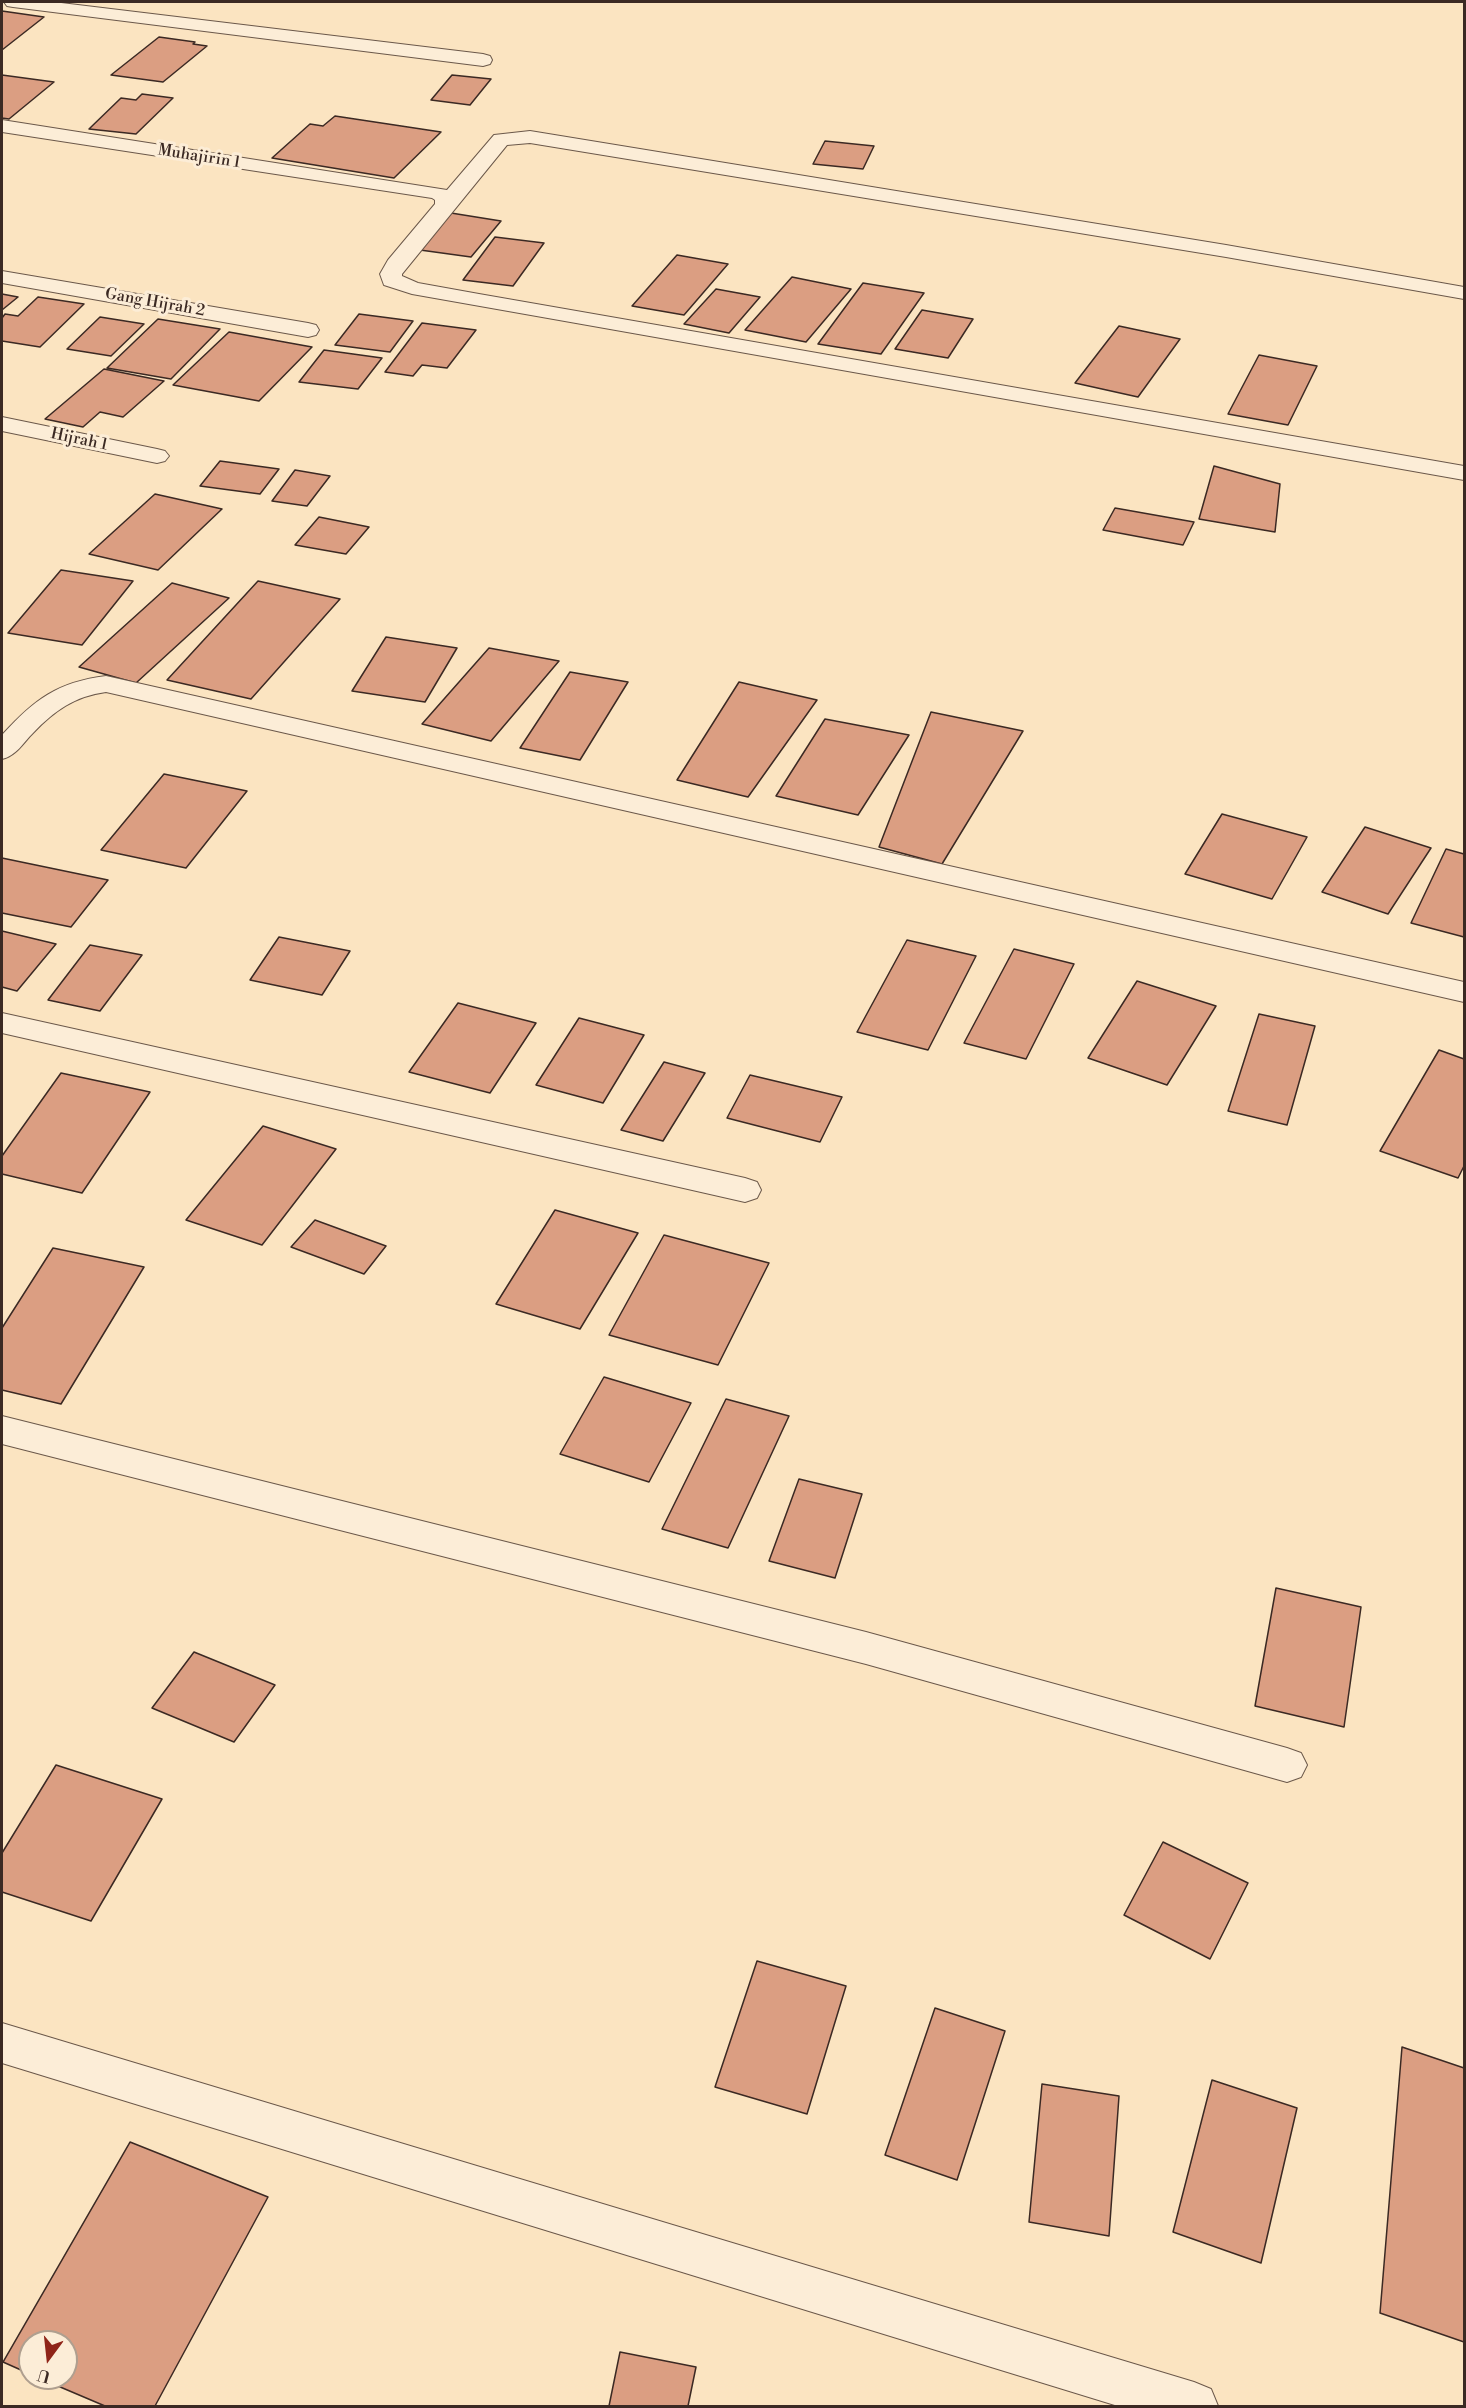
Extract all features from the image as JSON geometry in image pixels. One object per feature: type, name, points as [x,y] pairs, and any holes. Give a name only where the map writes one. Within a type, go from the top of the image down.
[{"type":"street","points":[[13,2],[483,60]]},
{"type":"street","name":"Muhajirin 1","points":[[2,126],[438,193],[446,198],[445,205]]},
{"type":"street","points":[[1464,293],[1226,251],[530,137],[501,139],[396,265],[391,274],[392,280],[412,288],[479,301],[1464,473]]},
{"type":"street","name":"Gang Hijrah 2","points":[[2,277],[308,330]]},
{"type":"street","name":"Hijrah 1","points":[[2,424],[157,456]]},
{"type":"street","points":[[2,751],[41,708],[66,692],[86,685],[106,684],[1464,992]]},
{"type":"street","points":[[2,1023],[745,1190]]},
{"type":"street","points":[[2,1430],[866,1648],[1287,1765]]},
{"type":"street","points":[[2,2043],[1194,2406]]},
{"type":"building","points":[[2,11],[44,17],[2,50]]},
{"type":"building","points":[[159,37],[207,46],[163,82],[111,75]]},
{"type":"building","points":[[2,75],[54,82],[9,119],[2,118]]},
{"type":"building","points":[[452,75],[491,79],[470,105],[431,100]]},
{"type":"building","points":[[142,94],[173,98],[136,134],[89,129],[121,98],[136,100]]},
{"type":"building","points":[[335,116],[441,132],[394,178],[272,158],[310,124],[323,126]]},
{"type":"building","points":[[825,141],[874,146],[863,169],[813,164]]},
{"type":"building","points":[[451,213],[501,221],[471,257],[420,250]]},
{"type":"building","points":[[495,237],[544,243],[513,286],[463,280]]},
{"type":"building","points":[[677,255],[728,264],[684,315],[632,306]]},
{"type":"building","points":[[792,277],[851,289],[806,342],[745,330]]},
{"type":"building","points":[[863,283],[924,293],[881,354],[818,344]]},
{"type":"building","points":[[716,289],[760,297],[729,333],[684,324]]},
{"type":"building","points":[[2,294],[18,297],[2,310]]},
{"type":"building","points":[[38,297],[84,304],[40,347],[2,341],[2,318],[5,314],[18,316]]},
{"type":"building","points":[[922,310],[973,319],[948,358],[895,349]]},
{"type":"building","points":[[359,314],[413,321],[390,352],[335,345]]},
{"type":"building","points":[[100,317],[144,324],[111,356],[67,349]]},
{"type":"building","points":[[158,319],[220,329],[171,379],[107,368]]},
{"type":"building","points":[[422,323],[476,330],[447,368],[422,365],[413,376],[385,372]]},
{"type":"building","points":[[1119,326],[1180,339],[1138,397],[1075,383]]},
{"type":"building","points":[[229,332],[312,347],[259,401],[173,385]]},
{"type":"building","points":[[324,350],[382,358],[358,389],[299,382]]},
{"type":"building","points":[[1259,355],[1317,366],[1288,425],[1228,414]]},
{"type":"building","points":[[104,369],[164,381],[123,417],[100,412],[83,427],[45,419]]},
{"type":"building","points":[[220,461],[279,469],[260,494],[200,486]]},
{"type":"building","points":[[1214,466],[1280,484],[1275,532],[1199,519]]},
{"type":"building","points":[[295,470],[330,476],[307,506],[272,501]]},
{"type":"building","points":[[155,494],[222,509],[158,570],[89,554]]},
{"type":"building","points":[[1115,508],[1194,522],[1183,545],[1103,530]]},
{"type":"building","points":[[319,517],[369,527],[346,554],[295,545]]},
{"type":"building","points":[[61,570],[133,581],[82,645],[8,633]]},
{"type":"building","points":[[258,581],[340,599],[251,699],[167,680]]},
{"type":"building","points":[[172,583],[229,598],[136,683],[79,667]]},
{"type":"building","points":[[386,637],[457,648],[425,702],[352,691]]},
{"type":"building","points":[[489,648],[559,661],[491,741],[422,724]]},
{"type":"building","points":[[570,672],[628,682],[580,760],[520,748]]},
{"type":"building","points":[[739,682],[817,700],[748,797],[677,780]]},
{"type":"building","points":[[931,712],[1023,731],[942,864],[879,847]]},
{"type":"building","points":[[825,719],[909,735],[858,815],[776,796]]},
{"type":"building","points":[[164,774],[247,791],[186,868],[101,850]]},
{"type":"building","points":[[1222,814],[1307,837],[1272,899],[1185,874]]},
{"type":"building","points":[[1365,827],[1431,848],[1388,914],[1322,892]]},
{"type":"building","points":[[1446,849],[1464,854],[1464,937],[1411,923]]},
{"type":"building","points":[[2,858],[108,880],[71,927],[2,913]]},
{"type":"building","points":[[2,931],[56,944],[17,991],[2,987]]},
{"type":"building","points":[[279,937],[350,951],[322,995],[250,980]]},
{"type":"building","points":[[907,940],[976,956],[928,1050],[857,1032]]},
{"type":"building","points":[[90,945],[142,955],[100,1011],[48,1000]]},
{"type":"building","points":[[1014,949],[1074,964],[1026,1059],[964,1043]]},
{"type":"building","points":[[1137,981],[1216,1006],[1167,1085],[1088,1058]]},
{"type":"building","points":[[458,1003],[536,1023],[490,1093],[409,1072]]},
{"type":"building","points":[[1259,1014],[1315,1026],[1287,1125],[1228,1111]]},
{"type":"building","points":[[579,1018],[644,1035],[603,1103],[536,1085]]},
{"type":"building","points":[[1439,1050],[1464,1059],[1464,1166],[1458,1178],[1380,1151]]},
{"type":"building","points":[[664,1062],[705,1073],[663,1141],[621,1130]]},
{"type":"building","points":[[61,1073],[150,1092],[82,1193],[2,1174],[2,1156]]},
{"type":"building","points":[[750,1075],[842,1097],[820,1142],[727,1118]]},
{"type":"building","points":[[263,1126],[336,1149],[262,1245],[186,1220]]},
{"type":"building","points":[[555,1210],[638,1233],[580,1329],[496,1304]]},
{"type":"building","points":[[315,1220],[386,1246],[364,1274],[291,1247]]},
{"type":"building","points":[[664,1235],[769,1263],[718,1365],[609,1335]]},
{"type":"building","points":[[53,1248],[144,1267],[61,1404],[2,1390],[2,1328]]},
{"type":"building","points":[[604,1377],[691,1403],[649,1482],[560,1454]]},
{"type":"building","points":[[726,1399],[789,1416],[728,1548],[662,1529]]},
{"type":"building","points":[[799,1479],[862,1494],[835,1578],[769,1561]]},
{"type":"building","points":[[1276,1588],[1361,1607],[1344,1727],[1255,1706]]},
{"type":"building","points":[[194,1652],[275,1685],[234,1742],[152,1708]]},
{"type":"building","points":[[56,1765],[162,1799],[91,1921],[2,1892],[2,1853]]},
{"type":"building","points":[[1163,1842],[1248,1883],[1210,1959],[1124,1915]]},
{"type":"building","points":[[757,1961],[846,1986],[807,2114],[715,2087]]},
{"type":"building","points":[[935,2008],[1005,2031],[957,2180],[885,2155]]},
{"type":"building","points":[[1402,2047],[1464,2068],[1464,2342],[1380,2313]]},
{"type":"building","points":[[1212,2080],[1297,2108],[1261,2263],[1173,2232]]},
{"type":"building","points":[[1042,2084],[1119,2096],[1109,2236],[1029,2222]]},
{"type":"building","points":[[130,2142],[268,2197],[155,2406],[105,2406],[67,2390],[78,2390],[78,2330],[21,2330]]},
{"type":"building","points":[[18,2336],[18,2369],[3,2362]]},
{"type":"building","points":[[620,2352],[696,2367],[688,2406],[609,2406]]}]
